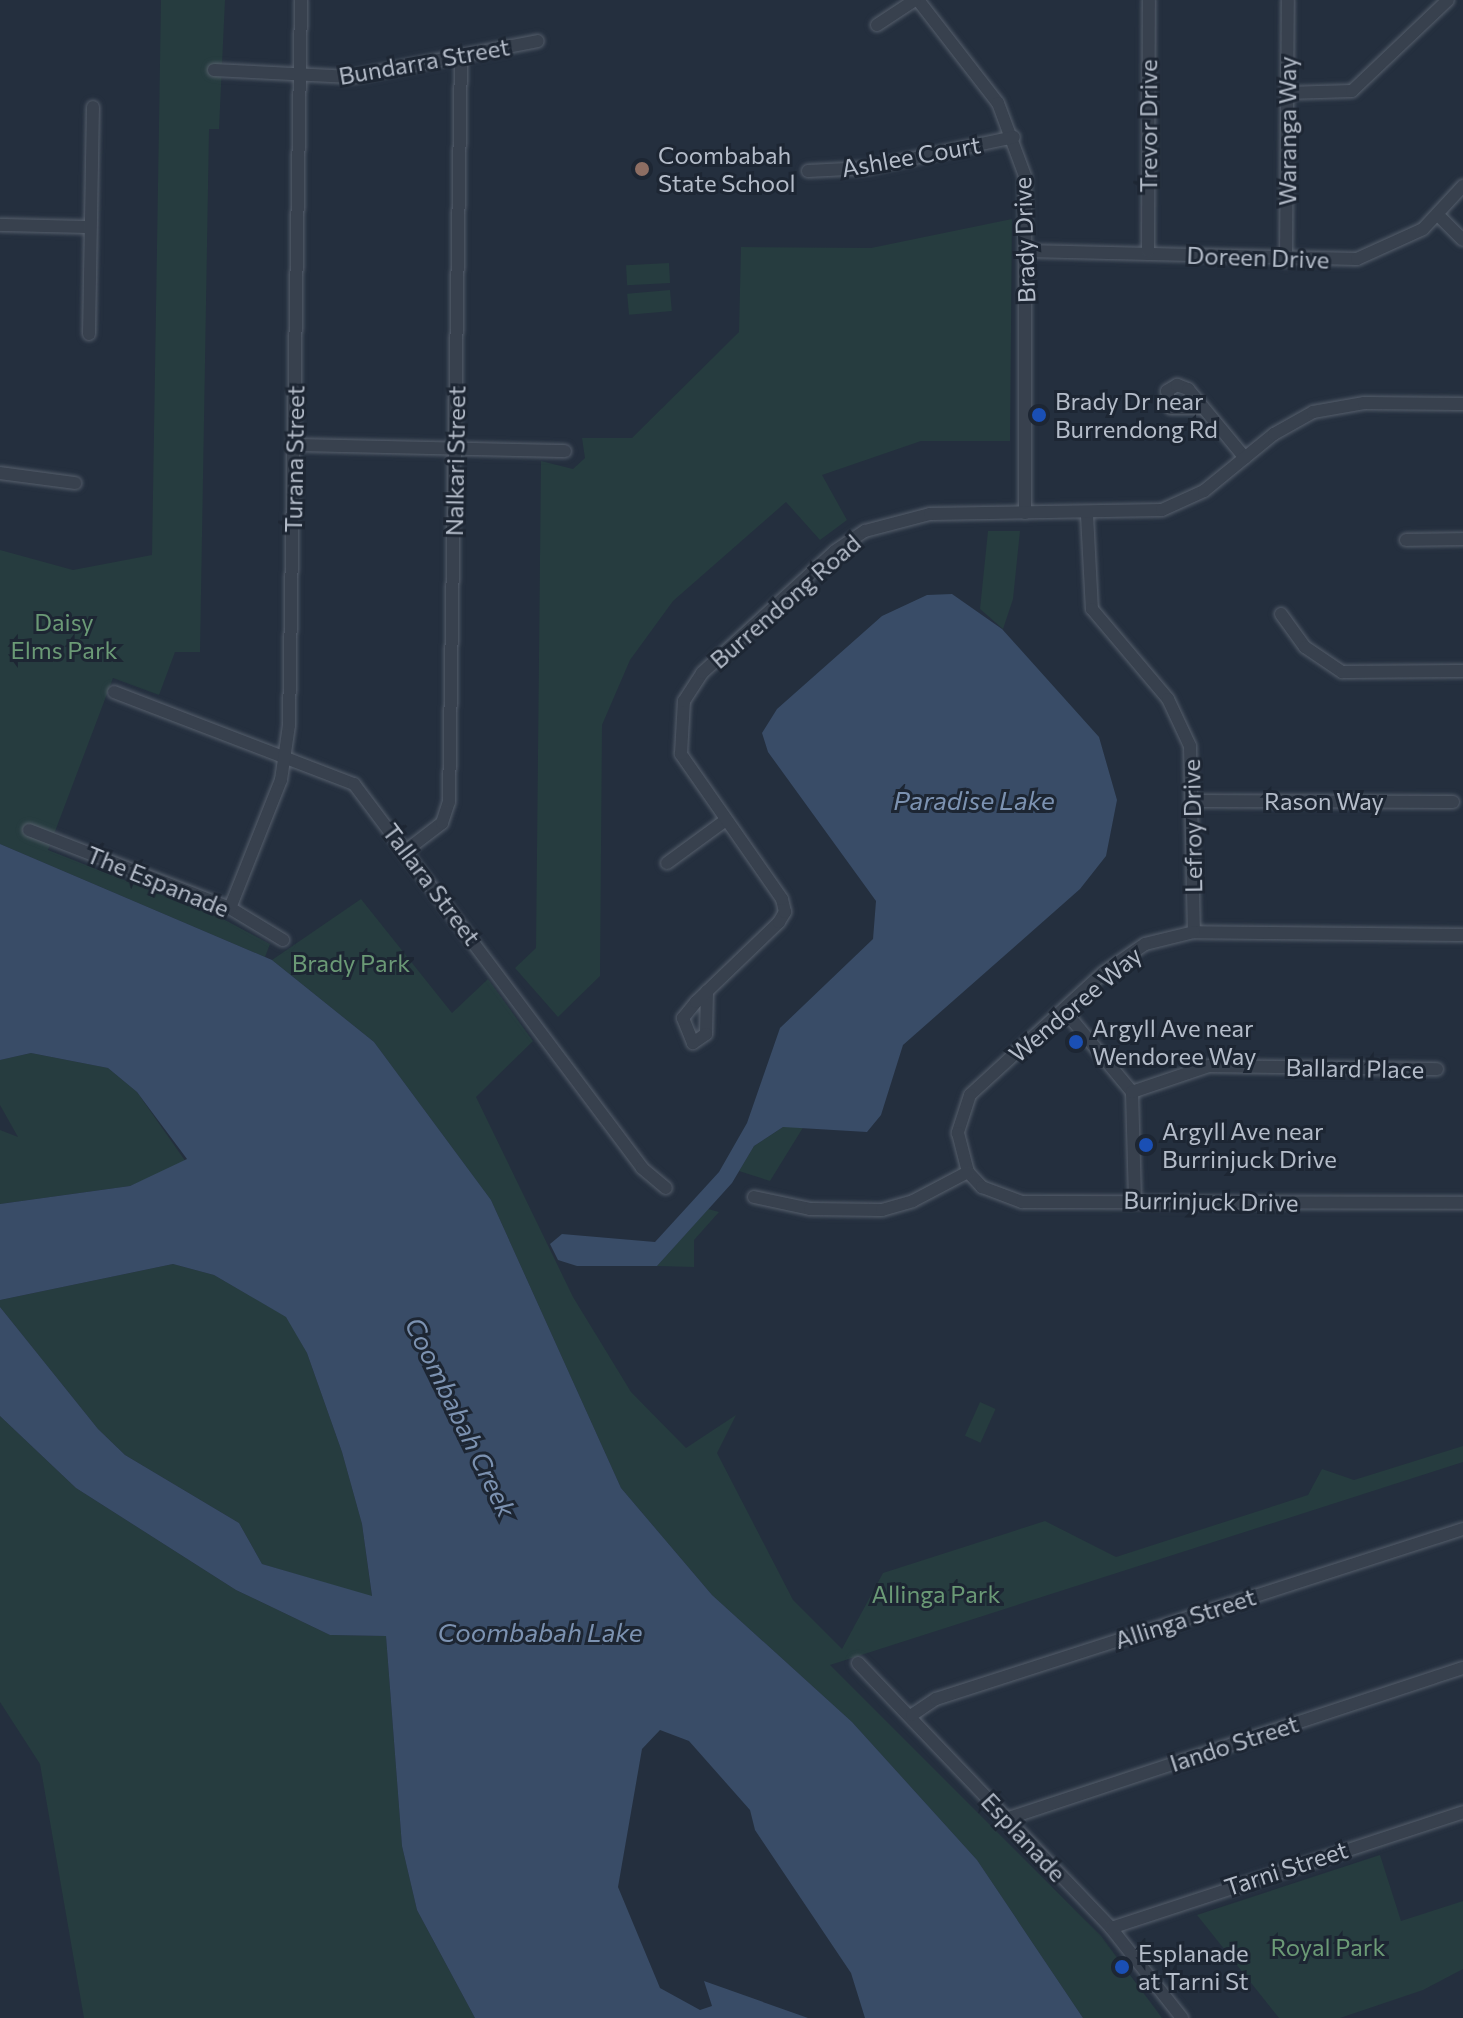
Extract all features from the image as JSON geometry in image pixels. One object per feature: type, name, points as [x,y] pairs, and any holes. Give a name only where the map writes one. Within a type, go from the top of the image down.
[{"type":"street","name":"Turana Street","points":[[230,908],[286,756],[301,0]]},
{"type":"street","points":[[877,25],[916,0]]},
{"type":"street","name":"Brady Drive","points":[[916,0],[986,84],[1014,137],[1027,189],[1025,513]]},
{"type":"street","name":"Trevor Drive","points":[[1148,251],[1149,0]]},
{"type":"street","name":"Waranga Way","points":[[1286,261],[1288,0]]},
{"type":"street","points":[[1287,93],[1352,91],[1448,0]]},
{"type":"street","name":"Bundarra Street","points":[[214,70],[351,77],[538,41]]},
{"type":"street","name":"Nalkari Street","points":[[408,849],[442,823],[449,802],[461,56]]},
{"type":"street","points":[[89,334],[93,107]]},
{"type":"street","name":"Ashlee Court","points":[[808,171],[867,168],[1014,137]]},
{"type":"street","name":"Doreen Drive","points":[[1027,251],[1148,251],[1286,261],[1357,259],[1388,249],[1438,215],[1463,186]]},
{"type":"street","points":[[1438,215],[1463,240]]},
{"type":"street","points":[[0,225],[90,227]]},
{"type":"street","name":"Burrendong Road","points":[[707,991],[785,912],[782,899],[681,754],[679,717],[702,673],[865,531],[930,514],[1148,513],[1178,505],[1289,423],[1328,407],[1463,404]]},
{"type":"street","points":[[1203,408],[1245,458]]},
{"type":"street","points":[[294,445],[565,451]]},
{"type":"street","points":[[0,473],[75,483]]},
{"type":"street","name":"Lefroy Drive","points":[[1087,515],[1088,600],[1176,711],[1192,756],[1194,932]]},
{"type":"street","points":[[1406,540],[1463,539]]},
{"type":"street","points":[[1281,614],[1305,647],[1342,672],[1463,671]]},
{"type":"street","name":"Tallara Street","points":[[114,692],[342,775],[408,849],[642,1168],[666,1188]]},
{"type":"street","name":"Rason Way","points":[[1194,801],[1453,802]]},
{"type":"street","points":[[667,863],[726,820]]},
{"type":"street","name":"The Espanade","points":[[29,830],[230,908],[283,940]]},
{"type":"street","name":"Wendoree Way","points":[[968,1172],[958,1133],[970,1095],[1132,950],[1194,932],[1463,935]]},
{"type":"street","points":[[1064,1010],[1132,1092],[1135,1201]]},
{"type":"street","name":"Ballard Place","points":[[1132,1092],[1209,1066],[1437,1069]]},
{"type":"street","points":[[754,1197],[810,1209],[882,1210],[968,1172]]},
{"type":"street","name":"Burrinjuck Drive","points":[[968,1172],[1000,1198],[1022,1202],[1463,1203]]},
{"type":"street","name":"Allinga Street","points":[[912,1715],[936,1699],[1463,1529]]},
{"type":"street","name":"Esplanade","points":[[858,1663],[912,1715],[1111,1928],[1182,2018]]},
{"type":"street","name":"Iando Street","points":[[1006,1819],[1463,1668]]},
{"type":"street","name":"Tarni Street","points":[[1111,1928],[1463,1812]]},
{"type":"green space","name":"Daisy Elms Park","points":[[161,0],[225,0],[219,129],[209,129],[200,652],[175,652],[159,695],[113,678],[48,850],[223,919],[270,944],[265,957],[0,844],[0,550],[73,570],[152,555]]},
{"type":"green space","points":[[1012,219],[1010,441],[921,441],[822,475],[847,520],[820,540],[786,502],[673,601],[630,660],[602,725],[600,976],[558,1017],[515,968],[536,948],[541,461],[573,469],[585,458],[582,438],[632,438],[739,332],[741,247],[871,248]]},
{"type":"green space","points":[[669,263],[670,283],[627,285],[626,265]]},
{"type":"green space","points":[[670,290],[672,311],[629,315],[627,294]]},
{"type":"green space","points":[[988,531],[1020,531],[1013,599],[1003,629],[980,609]]},
{"type":"green space","points":[[361,899],[452,1013],[488,979],[533,1041],[476,1097],[573,1297],[631,1392],[686,1448],[736,1415],[717,1453],[793,1600],[842,1649],[883,1573],[1045,1521],[1116,1557],[1308,1495],[1322,1469],[1354,1480],[1463,1446],[1463,1462],[830,1665],[1101,1936],[1162,2018],[1083,2018],[977,1860],[852,1722],[712,1595],[621,1488],[491,1200],[374,1042],[272,960]]},
{"type":"green space","points":[[31,1053],[108,1068],[137,1092],[186,1162],[130,1186],[0,1204],[0,1130],[18,1137],[0,1105],[0,1060]]},
{"type":"green space","points":[[804,1126],[770,1181],[739,1171],[754,1146],[783,1127]]},
{"type":"green space","points":[[708,1209],[719,1212],[694,1240],[694,1267],[657,1266]]},
{"type":"green space","points":[[173,1264],[214,1275],[287,1317],[307,1353],[342,1452],[362,1524],[372,1597],[262,1564],[239,1523],[125,1455],[98,1429],[0,1307],[0,1300]]},
{"type":"green space","points":[[980,1402],[996,1409],[980,1443],[965,1436]]},
{"type":"green space","points":[[0,1416],[76,1488],[236,1590],[330,1635],[386,1636],[402,1846],[417,1910],[475,2018],[84,2018],[40,1764],[0,1702]]},
{"type":"green space","name":"Royal Park","points":[[1380,1855],[1401,1921],[1463,1901],[1463,1969],[1423,1990],[1340,2018],[1279,2018],[1197,1915]]},
{"type":"water","name":"Paradise Lake","points":[[952,594],[1002,629],[1099,737],[1117,800],[1106,856],[1080,889],[903,1045],[881,1115],[867,1132],[783,1127],[754,1146],[732,1183],[657,1266],[577,1266],[558,1260],[550,1244],[562,1234],[655,1242],[719,1172],[747,1123],[780,1028],[873,939],[876,901],[768,752],[762,733],[777,709],[882,616],[927,595]]},
{"type":"water","name":"Coombabah Lake","points":[[0,844],[272,960],[374,1042],[491,1200],[621,1488],[712,1595],[852,1722],[977,1860],[1083,2018],[865,2018],[851,1973],[755,1830],[750,1810],[689,1741],[660,1730],[642,1749],[618,1887],[660,1988],[700,2010],[712,2006],[704,1981],[808,2018],[475,2018],[417,1910],[402,1846],[386,1636],[330,1635],[236,1590],[76,1488],[0,1416],[0,1307],[98,1429],[125,1455],[239,1523],[262,1564],[372,1596],[362,1524],[342,1452],[307,1353],[286,1317],[214,1275],[173,1264],[0,1300],[0,1204],[130,1186],[187,1159],[137,1092],[108,1068],[31,1053],[0,1060]]},
{"type":"place","name":"Coombabah State School","points":[[642,169]]},
{"type":"place","name":"Brady Dr near Burrendong Rd","points":[[1039,415]]},
{"type":"place","name":"Argyll Ave near Wendoree Way","points":[[1076,1042]]},
{"type":"place","name":"Argyll Ave near Burrinjuck Drive","points":[[1146,1145]]},
{"type":"place","name":"Esplanade at Tarni St","points":[[1122,1967]]},
{"type":"park label","name":"Brady Park","points":[[351,963]]},
{"type":"park label","name":"Allinga Park","points":[[936,1594]]},
{"type":"water label","name":"Coombabah Creek","points":[[461,1417]]}]
